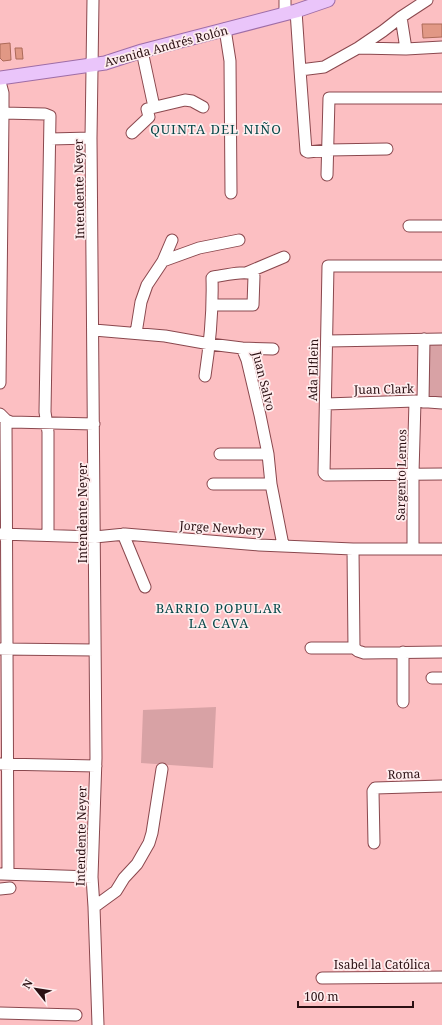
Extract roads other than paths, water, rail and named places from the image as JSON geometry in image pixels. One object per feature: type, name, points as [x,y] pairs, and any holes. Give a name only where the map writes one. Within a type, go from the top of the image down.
[{"type":"main road","name":"Avenida Andrés Rolón","points":[[0,78],[105,63],[142,51],[291,13],[328,0]]},
{"type":"street","name":"Intendente Neyer","points":[[93,0],[91,138],[94,330],[96,766],[92,877],[98,1025]]},
{"type":"street","points":[[286,0],[291,13],[300,70],[305,150],[308,152],[328,150],[387,149]]},
{"type":"street","points":[[300,70],[324,67],[358,48],[427,0]]},
{"type":"street","points":[[401,17],[406,49]]},
{"type":"street","points":[[225,29],[231,68],[232,193]]},
{"type":"street","points":[[358,48],[406,49],[442,47]]},
{"type":"street","points":[[142,51],[154,107]]},
{"type":"street","points":[[0,82],[3,93],[0,383]]},
{"type":"street","points":[[327,175],[329,98],[442,98]]},
{"type":"street","points":[[132,133],[149,117],[147,109],[185,100],[192,101],[203,107]]},
{"type":"street","points":[[3,113],[45,114],[50,116],[45,412],[48,432],[48,535]]},
{"type":"street","points":[[50,139],[91,138]]},
{"type":"street","points":[[409,226],[442,226]]},
{"type":"street","points":[[136,333],[141,302],[147,285],[163,261],[172,240]]},
{"type":"street","points":[[163,261],[199,248],[239,240]]},
{"type":"street","points":[[205,376],[210,344],[213,304],[213,277],[246,272],[284,257]]},
{"type":"street","name":"Ada Elflein","points":[[413,473],[325,475],[328,266],[442,266]]},
{"type":"street","points":[[213,304],[253,305],[254,276],[246,272]]},
{"type":"street","name":"Juan Salvo","points":[[94,330],[165,336],[242,348],[247,360],[268,454],[271,484],[283,545]]},
{"type":"street","name":"Sargento Lemos","points":[[413,549],[413,473],[424,339]]},
{"type":"street","points":[[326,341],[442,339]]},
{"type":"street","points":[[242,348],[272,349]]},
{"type":"street","name":"Juan Clark","points":[[326,404],[442,402]]},
{"type":"street","points":[[3,417],[11,422],[94,424]]},
{"type":"street","points":[[3,417],[4,874],[92,877]]},
{"type":"street","points":[[220,454],[268,454]]},
{"type":"street","points":[[413,473],[442,474]]},
{"type":"street","points":[[213,484],[271,484]]},
{"type":"street","name":"Jorge Newbery","points":[[3,534],[95,537],[123,534],[353,549],[442,549]]},
{"type":"street","points":[[123,534],[145,587]]},
{"type":"street","points":[[353,549],[359,650]]},
{"type":"street","points":[[310,648],[442,652]]},
{"type":"street","points":[[3,649],[96,650]]},
{"type":"street","points":[[403,652],[403,702]]},
{"type":"street","points":[[4,765],[96,766]]},
{"type":"street","points":[[94,907],[116,891],[124,878],[137,864],[149,843],[156,811],[162,769]]},
{"type":"street","name":"Roma","points":[[374,843],[373,791],[375,788],[442,786]]},
{"type":"street","name":"Isabel la Católica","points":[[322,978],[442,977]]},
{"type":"street","points":[[0,1013],[76,1014]]},
{"type":"district","name":"QUINTA DEL NIÑO","points":[[216,129]]},
{"type":"district","name":"BARRIO POPULAR LA CAVA","points":[[219,616]]}]
